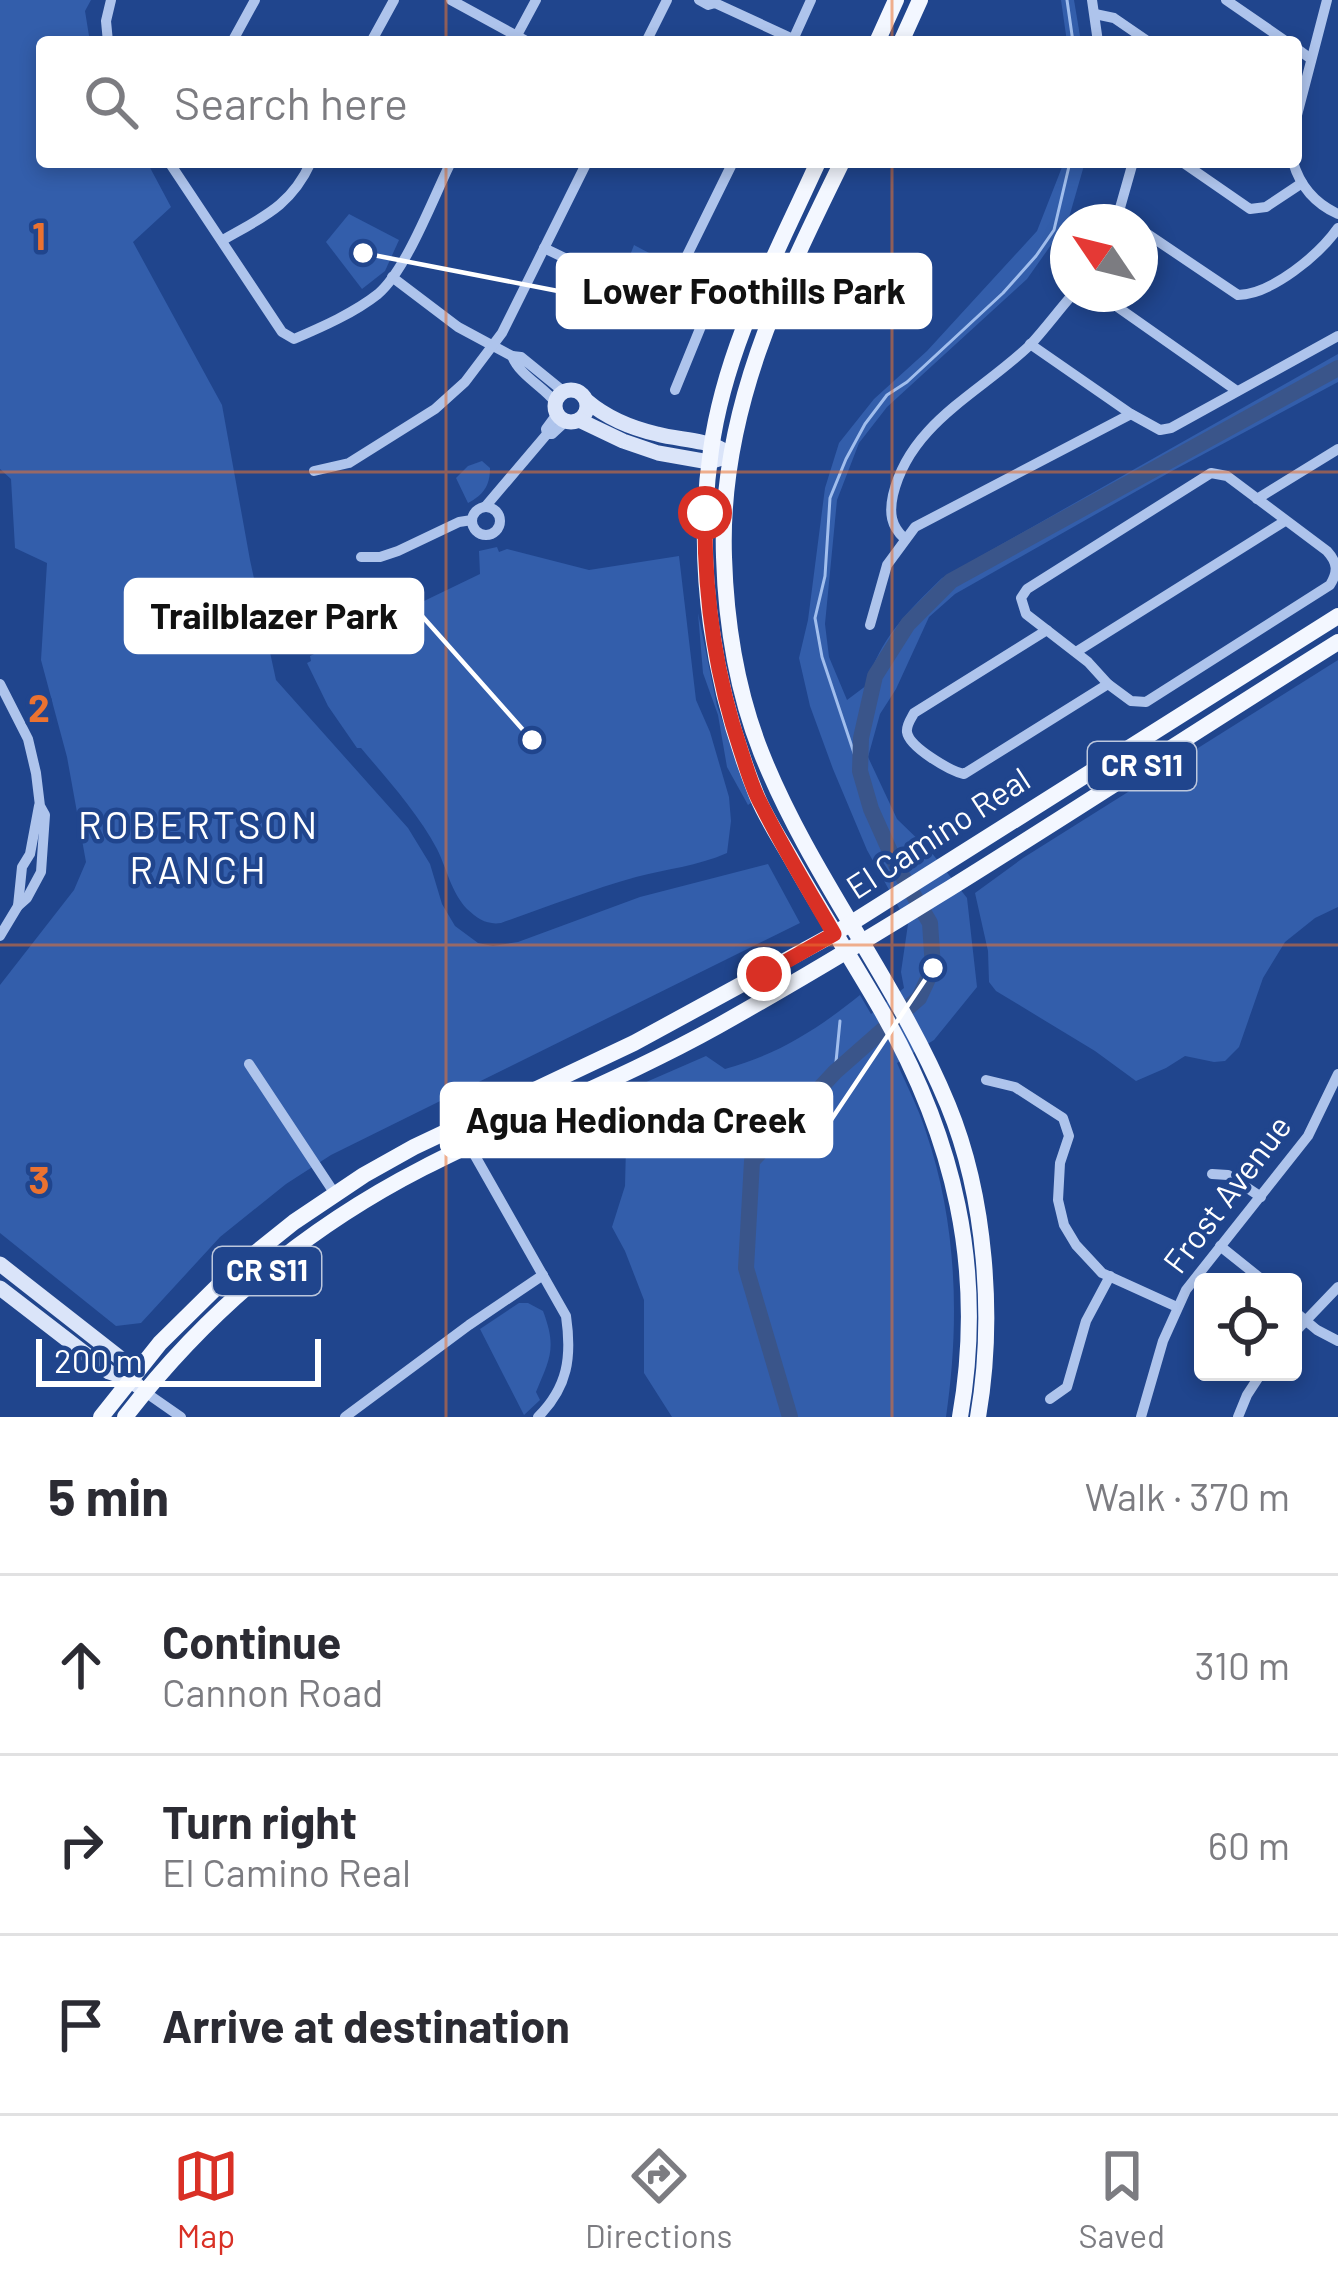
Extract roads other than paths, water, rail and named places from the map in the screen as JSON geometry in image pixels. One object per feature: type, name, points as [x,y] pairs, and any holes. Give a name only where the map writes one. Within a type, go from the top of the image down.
[{"type":"main road","points":[[880,36],[896,0]]},
{"type":"main road","points":[[904,36],[920,0]]},
{"type":"main road","points":[[815,168],[739,340],[719,401],[710,453],[704,567],[723,694],[758,800],[845,952],[886,1002]]},
{"type":"main road","points":[[839,168],[770,315],[741,406],[731,454],[723,555],[728,617],[748,715],[762,754],[795,826],[863,942],[886,1002],[946,1100],[958,1130],[986,1281],[978,1417]]},
{"type":"main road","name":"El Camino Real","points":[[101,1417],[160,1342],[234,1270],[335,1194],[415,1147],[634,1043],[834,934],[1338,616]]},
{"type":"main road","name":"El Camino Real","points":[[125,1417],[209,1320],[262,1274],[376,1195],[681,1046],[863,942],[1338,643]]},
{"type":"main road","points":[[914,1054],[959,1214],[968,1282],[960,1417]]},
{"type":"street","points":[[107,36],[111,0]]},
{"type":"street","points":[[235,36],[255,0]]},
{"type":"street","points":[[373,36],[394,0]]},
{"type":"street","points":[[451,0],[512,36]]},
{"type":"street","points":[[521,36],[536,0]]},
{"type":"street","points":[[649,36],[667,0]]},
{"type":"street","points":[[699,0],[715,2],[782,36]]},
{"type":"street","points":[[794,36],[812,0]]},
{"type":"street","points":[[1092,0],[1097,36]]},
{"type":"street","points":[[1226,0],[1278,36]]},
{"type":"street","points":[[1302,95],[1327,0]]},
{"type":"street","points":[[1095,14],[1114,17],[1141,36]]},
{"type":"street","points":[[1302,52],[1311,59]]},
{"type":"street","points":[[173,168],[279,326],[295,339],[379,293],[392,278],[448,168]]},
{"type":"street","points":[[223,240],[286,202],[308,168]]},
{"type":"street","points":[[314,471],[349,463],[435,409],[465,382],[494,347],[584,168]]},
{"type":"street","points":[[667,296],[730,168]]},
{"type":"street","points":[[1124,204],[1132,168]]},
{"type":"street","points":[[1191,168],[1250,208],[1266,207],[1302,183]]},
{"type":"street","points":[[1296,168],[1313,198],[1338,214]]},
{"type":"street","points":[[1158,241],[1238,295],[1252,294],[1292,272],[1338,229]]},
{"type":"street","points":[[544,248],[602,276],[639,283],[706,314]]},
{"type":"street","points":[[392,278],[458,327],[520,357],[564,410],[623,441],[658,453],[731,454]]},
{"type":"street","points":[[675,390],[713,296]]},
{"type":"street","points":[[904,538],[893,524],[891,507],[911,449],[931,426],[1030,344],[1057,312]]},
{"type":"street","points":[[1125,312],[1237,391]]},
{"type":"street","points":[[1030,344],[1160,430],[1338,337]]},
{"type":"street","points":[[472,520],[477,532],[489,535],[499,527],[491,510],[500,490],[548,434],[546,430],[575,390],[608,416],[710,453]]},
{"type":"street","points":[[564,410],[586,412],[587,401]]},
{"type":"street","points":[[870,626],[887,565],[904,538],[928,518],[1131,414]]},
{"type":"street","points":[[1257,499],[1338,449]]},
{"type":"street","points":[[1211,473],[1227,476],[1285,521],[1332,548],[1336,575],[1330,585],[1146,702],[1131,700],[1108,684],[1088,662],[1026,614],[1021,604],[1027,589],[1211,473]]},
{"type":"street","points":[[361,557],[380,557],[472,520],[478,510],[491,510]]},
{"type":"street","points":[[1076,652],[1285,521]]},
{"type":"street","points":[[1047,630],[914,713],[906,727],[908,737],[949,771],[964,774],[1108,684]]},
{"type":"street","points":[[0,683],[28,740],[40,806],[35,855],[22,867],[18,907],[0,936]]},
{"type":"street","points":[[250,1064],[335,1194]]},
{"type":"street","name":"Frost Avenue","points":[[1141,1417],[1163,1341],[1186,1290],[1308,1136],[1338,1074]]},
{"type":"street","points":[[986,1080],[1016,1087],[1063,1118],[1069,1136],[1060,1163],[1058,1200],[1064,1225],[1076,1244],[1102,1273],[1177,1307]]},
{"type":"street","points":[[470,1147],[566,1316],[570,1345],[560,1388],[538,1417]]},
{"type":"street","points":[[1212,1174],[1228,1174],[1262,1197]]},
{"type":"street","points":[[1220,1246],[1254,1273]]},
{"type":"street","points":[[0,1264],[119,1358],[129,1379]]},
{"type":"street","points":[[345,1417],[543,1275]]},
{"type":"street","points":[[1050,1399],[1067,1388],[1086,1321],[1110,1276]]},
{"type":"street","points":[[1302,1323],[1338,1287]]},
{"type":"street","points":[[0,1288],[110,1372],[129,1379],[181,1417]]},
{"type":"street","points":[[1304,1321],[1338,1341]]},
{"type":"street","points":[[1238,1417],[1256,1381]]},
{"type":"waterway","points":[[1067,0],[1072,36]]},
{"type":"waterway","points":[[860,771],[822,657],[815,618],[825,576],[830,498],[865,424],[887,395],[1003,293],[1036,256],[1054,230],[1069,168]]},
{"type":"waterway","points":[[790,1417],[746,1268],[752,1161],[835,1072],[919,998],[933,968],[930,923],[897,867],[860,771],[861,738],[875,676],[908,624],[951,581],[1338,368]]},
{"type":"waterway","points":[[835,1072],[840,1021]]},
{"type":"place","name":"Lower Foothills Park","points":[[363,253]]},
{"type":"place","name":"Trailblazer Park","points":[[532,740]]},
{"type":"place","name":"Agua Hedionda Creek","points":[[933,968]]},
{"type":"district","name":"ROBERTSON RANCH","points":[[199,848]]}]
